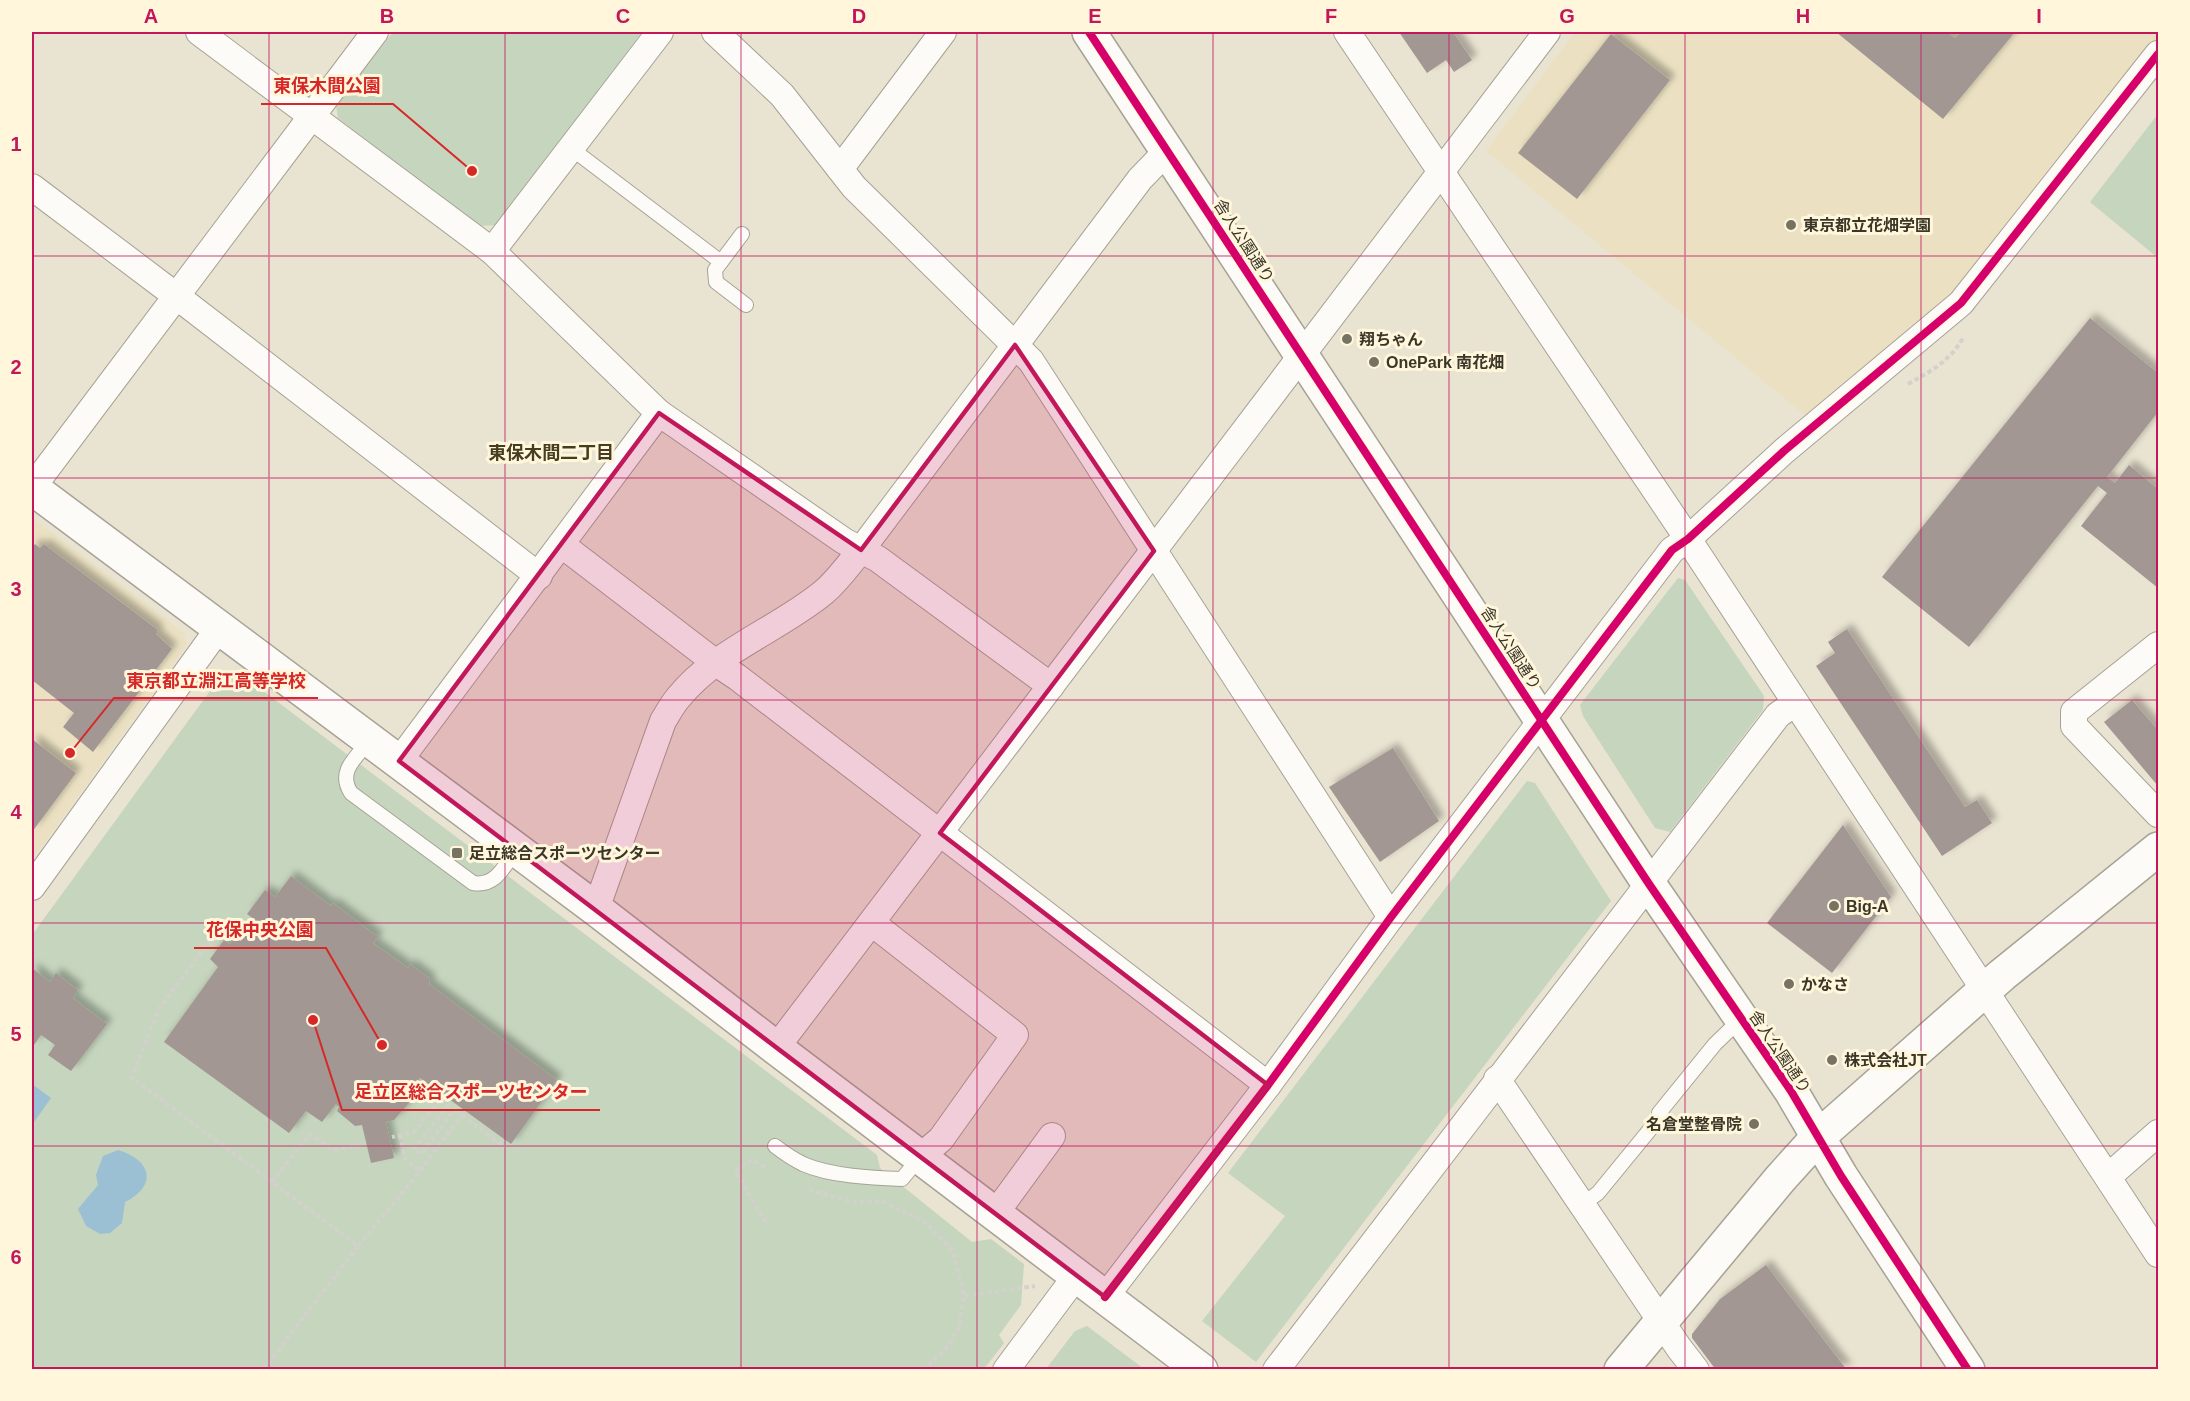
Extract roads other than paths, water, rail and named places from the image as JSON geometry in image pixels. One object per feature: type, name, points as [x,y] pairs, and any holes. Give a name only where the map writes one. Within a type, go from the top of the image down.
[{"type":"street","points":[[199,32],[492,251],[659,413],[844,541],[878,559],[1051,686]]},
{"type":"street","points":[[375,32],[32,488],[596,909],[1201,1370]]},
{"type":"street","points":[[492,251],[660,32]]},
{"type":"street","points":[[715,32],[782,95],[854,187],[1031,361],[1391,917]]},
{"type":"street","points":[[840,169],[943,32]]},
{"type":"street","name":"舎人公園通り","points":[[1089,32],[1649,884],[1791,1091],[1817,1138],[1968,1370]]},
{"type":"street","points":[[1347,32],[1688,539],[2109,1176],[2158,1254]]},
{"type":"street","points":[[776,1048],[1547,32]]},
{"type":"street","points":[[1105,1297],[1268,1084],[1391,917],[1672,550],[1688,539],[1784,450],[1961,303],[2158,54]]},
{"type":"street","points":[[596,909],[663,721],[677,698],[701,674],[716,663],[827,590],[861,550],[1140,179],[1168,150]]},
{"type":"street","points":[[32,188],[175,295],[539,576]]},
{"type":"street","points":[[399,761],[659,413]]},
{"type":"street","points":[[562,545],[1268,1084]]},
{"type":"street","points":[[32,887],[219,628]]},
{"type":"street","points":[[2158,645],[2074,712],[2074,726],[2158,814]]},
{"type":"street","points":[[1276,1370],[1778,715],[1795,703]]},
{"type":"street","points":[[1622,1370],[1780,1179],[1817,1138],[1986,989],[2158,849]]},
{"type":"street","points":[[872,923],[1015,1035],[941,1138],[920,1157]]},
{"type":"street","points":[[1497,1079],[1696,1370]]},
{"type":"street","points":[[2109,1176],[2158,1133]]},
{"type":"street","points":[[995,1214],[1052,1136]]},
{"type":"street","points":[[1005,1370],[1076,1276]]},
{"type":"lane","points":[[572,149],[721,262]]},
{"type":"lane","points":[[742,234],[715,270],[716,282],[746,305]]},
{"type":"lane","points":[[370,740],[344,777],[351,793],[473,883],[484,885],[493,880],[516,850]]},
{"type":"lane","points":[[1659,1113],[1715,1044],[1742,1019]]},
{"type":"lane","points":[[1583,1204],[1598,1193],[1652,1126]]},
{"type":"lane","points":[[775,1146],[805,1165],[875,1178],[902,1179],[920,1157]]},
{"type":"water","points":[[32,1084],[51,1098],[32,1125]]},
{"type":"water","points":[[118,1150],[138,1160],[147,1174],[146,1181],[143,1189],[136,1196],[125,1202],[122,1223],[110,1233],[100,1234],[86,1226],[78,1209],[98,1185],[96,1175],[103,1156]]},
{"type":"place","name":"東保木間公園","points":[[472,171]]},
{"type":"place","name":"東京都立花畑学園","points":[[1791,225]]},
{"type":"place","name":"翔ちゃん","points":[[1347,339]]},
{"type":"place","name":"OnePark 南花畑","points":[[1374,362]]},
{"type":"place","name":"東京都立淵江高等学校","points":[[70,753]]},
{"type":"place","name":"足立総合スポーツセンター","points":[[457,853]]},
{"type":"place","name":"Big-A","points":[[1834,906]]},
{"type":"place","name":"かなさ","points":[[1789,984]]},
{"type":"place","name":"足立区総合スポーツセンター","points":[[313,1020]]},
{"type":"place","name":"花保中央公園","points":[[382,1045]]},
{"type":"place","name":"株式会社JT","points":[[1832,1060]]},
{"type":"place","name":"名倉堂整骨院","points":[[1754,1124]]},
{"type":"district","name":"東保木間二丁目","points":[[551,453]]}]
